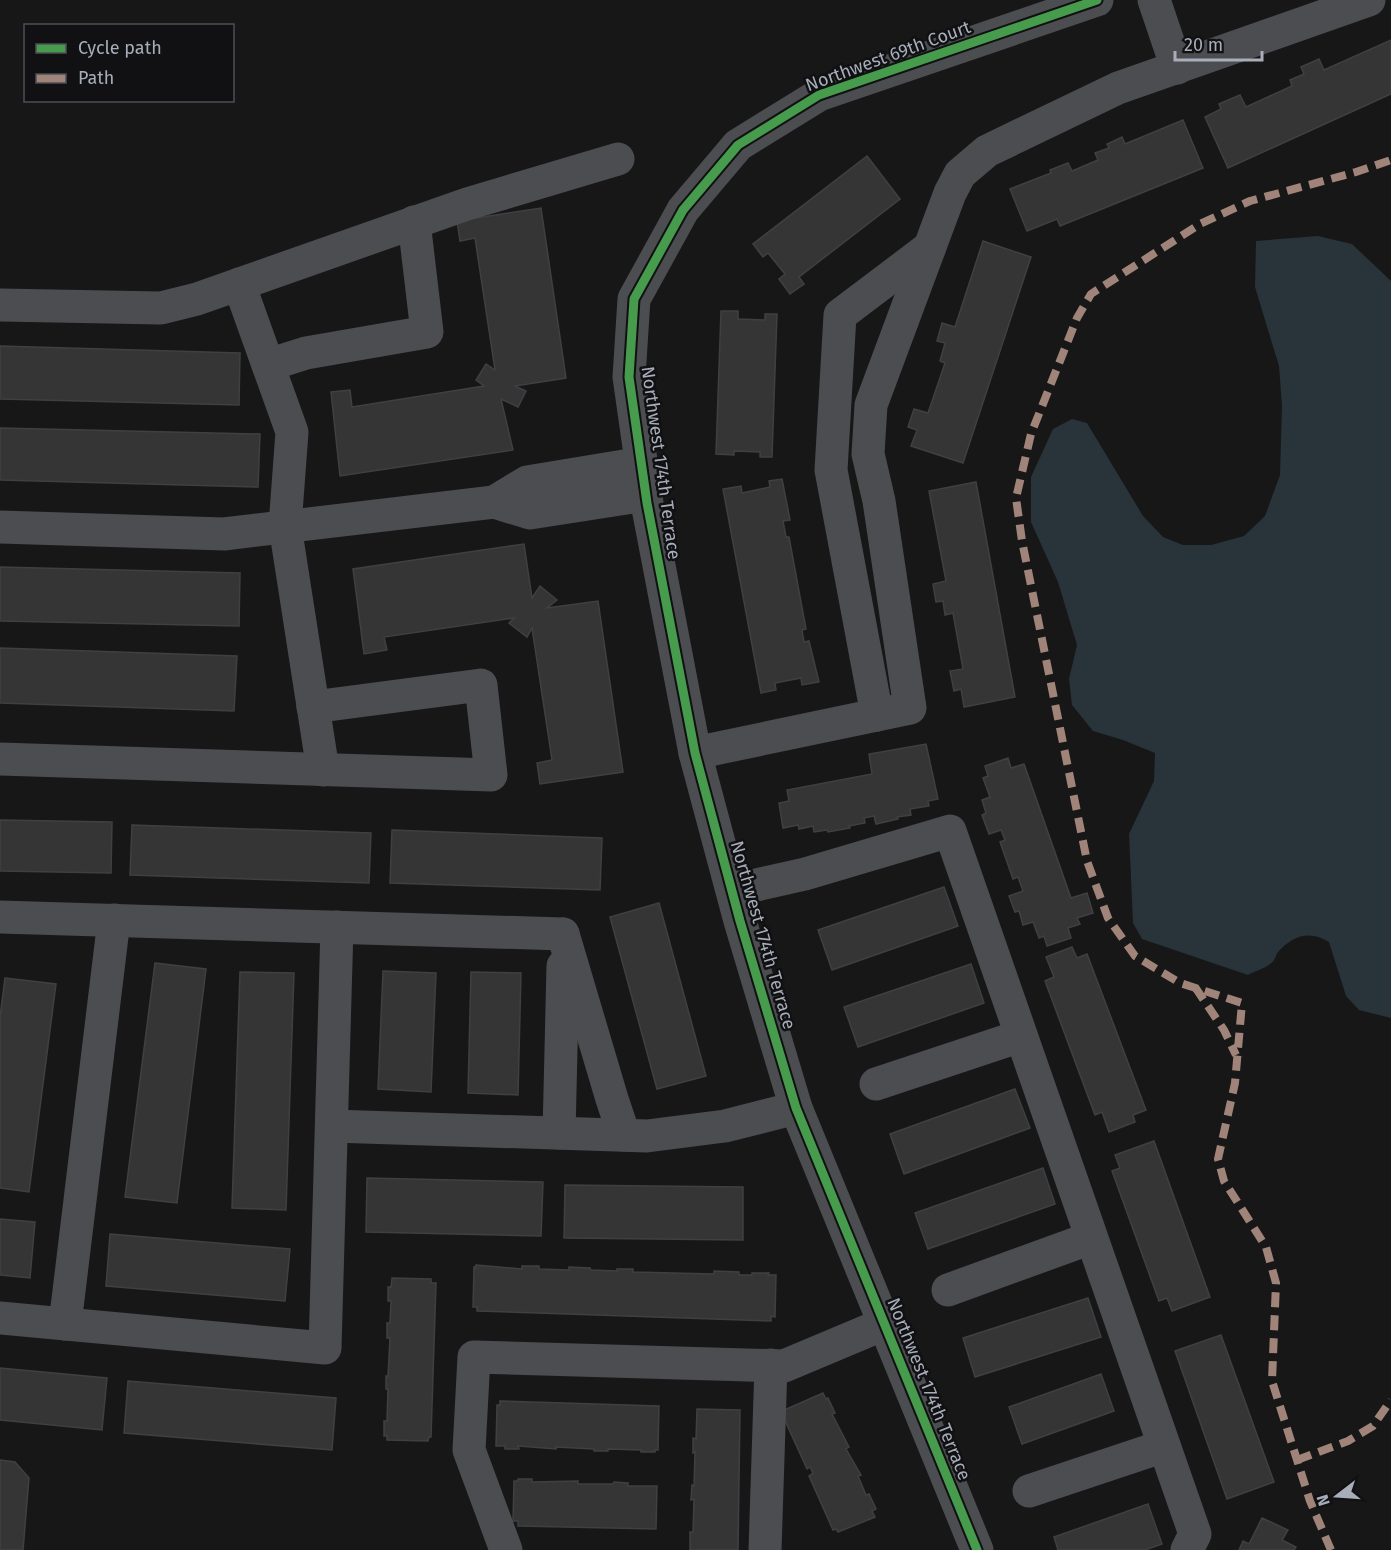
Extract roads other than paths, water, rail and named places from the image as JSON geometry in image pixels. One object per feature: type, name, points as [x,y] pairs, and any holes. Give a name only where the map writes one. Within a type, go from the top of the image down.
[{"type":"street","name":"Northwest 69th Court","points":[[634,299],[683,210],[738,145],[819,95],[1097,0]]},
{"type":"street","points":[[1154,0],[1178,68]]},
{"type":"street","points":[[695,753],[910,708],[879,501],[868,454],[871,405],[950,193],[960,174],[987,151],[1119,88],[1369,0]]},
{"type":"street","points":[[0,305],[161,308],[197,299],[467,204],[618,159]]},
{"type":"street","points":[[268,365],[306,353],[427,332],[414,222]]},
{"type":"street","points":[[877,715],[831,470],[840,315],[930,247]]},
{"type":"street","points":[[239,284],[292,432],[285,526],[323,770]]},
{"type":"street","name":"Northwest 174th Terrace","points":[[634,299],[629,376],[646,495],[695,753],[741,921],[796,1108],[977,1550]]},
{"type":"street","points":[[495,502],[527,482],[642,463]]},
{"type":"street","points":[[0,527],[224,534],[495,502],[530,513],[646,495]]},
{"type":"street","points":[[0,759],[491,775],[481,685],[313,707]]},
{"type":"street","points":[[734,890],[805,874],[950,831],[1195,1534],[1187,1550]]},
{"type":"street","points":[[0,917],[563,934]]},
{"type":"street","points":[[65,1324],[114,920]]},
{"type":"street","points":[[0,1318],[325,1348],[337,927]]},
{"type":"street","points":[[563,934],[624,1135]]},
{"type":"street","points":[[559,1133],[563,934]]},
{"type":"street","points":[[876,1084],[1021,1036]]},
{"type":"street","points":[[332,1126],[647,1136],[725,1126],[796,1108]]},
{"type":"street","points":[[948,1290],[1091,1238]]},
{"type":"street","points":[[506,1550],[469,1450],[474,1357],[784,1366],[884,1324]]},
{"type":"street","points":[[765,1550],[771,1365]]},
{"type":"street","points":[[1029,1491],[1164,1446]]}]
